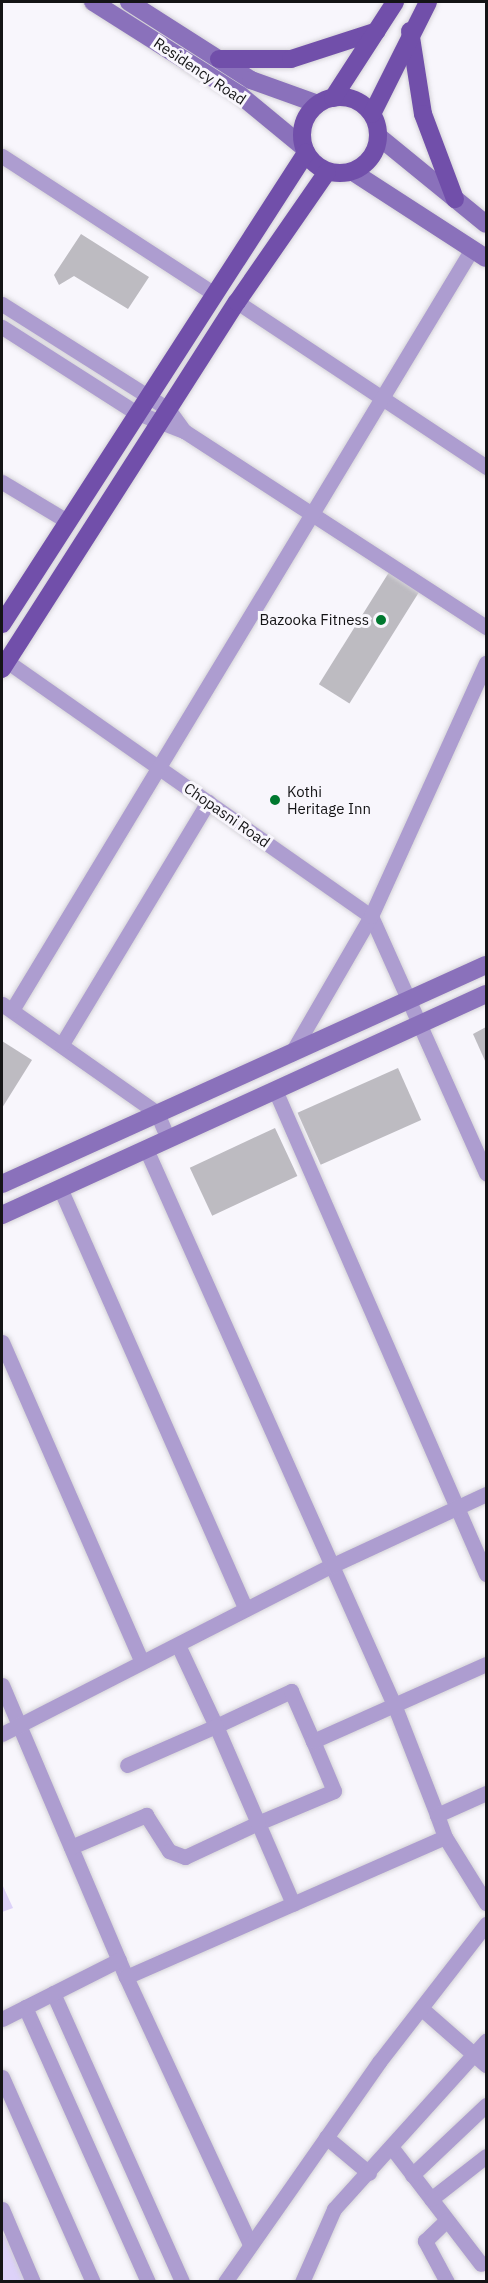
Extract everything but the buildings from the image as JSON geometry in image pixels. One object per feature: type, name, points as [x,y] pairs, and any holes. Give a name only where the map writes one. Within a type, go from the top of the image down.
[{"type":"main road","name":"Residency Road","points":[[93,2],[240,95],[304,150]]},
{"type":"main road","name":"Residency Road","points":[[129,2],[276,93],[325,101]]},
{"type":"main road","points":[[2,624],[145,395],[304,150],[305,118],[325,101],[377,31],[395,2]]},
{"type":"main road","points":[[372,114],[410,31],[428,2]]},
{"type":"main road","points":[[219,59],[291,59],[377,31]]},
{"type":"main road","points":[[410,31],[423,114],[455,200]]},
{"type":"main road","points":[[325,101],[355,100],[372,114],[378,136],[371,158],[352,172]]},
{"type":"main road","points":[[378,136],[486,224]]},
{"type":"main road","points":[[304,150],[327,172],[352,172],[479,254]]},
{"type":"main road","points":[[3,663],[237,302],[327,172]]},
{"type":"main road","points":[[2,1184],[486,965]]},
{"type":"main road","points":[[2,1215],[486,994]]},
{"type":"street","points":[[2,156],[213,293]]},
{"type":"street","points":[[168,1139],[157,1113],[7,1007],[314,514],[381,399],[479,254]]},
{"type":"street","points":[[237,302],[486,467]]},
{"type":"street","points":[[2,304],[168,409],[184,431]]},
{"type":"street","points":[[2,327],[135,412],[158,424],[184,431],[486,627]]},
{"type":"street","points":[[2,482],[66,521]]},
{"type":"street","name":"Chopasni Road","points":[[3,663],[158,767],[371,916],[422,1023],[486,1173]]},
{"type":"street","points":[[291,1054],[371,916],[486,663]]},
{"type":"street","points":[[62,1044],[208,802]]},
{"type":"street","points":[[275,1090],[486,1574]]},
{"type":"street","points":[[146,1149],[395,1707],[445,1837],[486,1903]]},
{"type":"street","points":[[60,1188],[246,1609]]},
{"type":"street","points":[[2,1342],[142,1662]]},
{"type":"street","points":[[2,1734],[331,1566],[486,1494]]},
{"type":"street","points":[[178,1645],[216,1726],[293,1904]]},
{"type":"street","points":[[313,1741],[395,1707],[486,1664]]},
{"type":"street","points":[[2,1685],[126,1977],[250,2244]]},
{"type":"street","points":[[71,1847],[146,1815],[169,1851],[185,1857],[334,1791],[291,1691],[127,1765]]},
{"type":"street","points":[[437,1815],[486,1793]]},
{"type":"street","points":[[126,1977],[445,1837]]},
{"type":"street","points":[[225,2282],[326,2137],[486,1924]]},
{"type":"street","points":[[2,2019],[119,1960]]},
{"type":"street","points":[[53,1993],[182,2282]]},
{"type":"street","points":[[25,2007],[148,2282]]},
{"type":"street","points":[[422,2009],[481,2060]]},
{"type":"street","points":[[302,2282],[334,2209],[481,2060],[486,2041]]},
{"type":"street","points":[[2,2077],[93,2282]]},
{"type":"street","points":[[412,2175],[486,2105]]},
{"type":"street","points":[[326,2137],[369,2173]]},
{"type":"street","points":[[392,2148],[481,2264]]},
{"type":"street","points":[[431,2199],[486,2156]]},
{"type":"street","points":[[2,2209],[33,2282]]},
{"type":"street","points":[[447,2220],[425,2241],[447,2282]]},
{"type":"shaded area","points":[[2,1884],[13,1908],[2,1912]]},
{"type":"shaded area","points":[[2,2233],[12,2244],[26,2281],[2,2281]]},
{"type":"place","name":"Bazooka Fitness","points":[[381,620]]},
{"type":"place","name":"Kothi Heritage Inn","points":[[275,800]]}]
